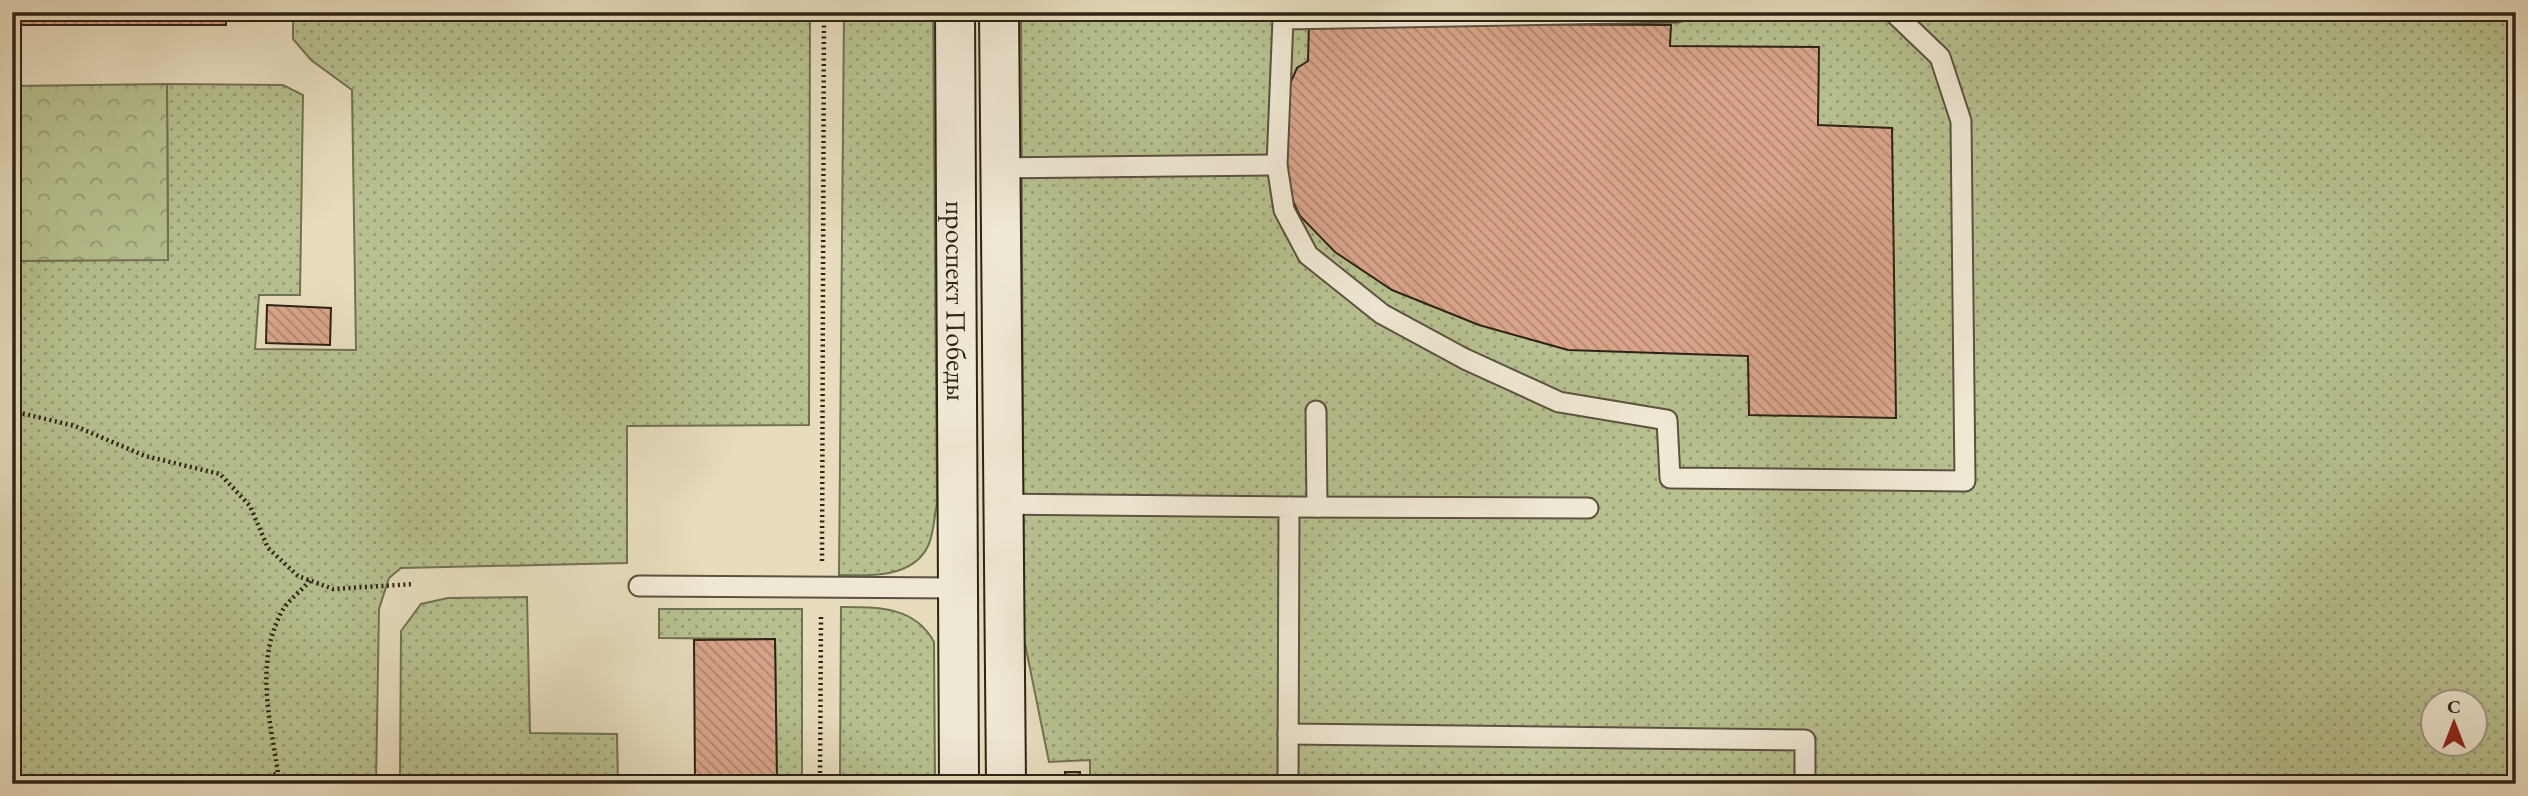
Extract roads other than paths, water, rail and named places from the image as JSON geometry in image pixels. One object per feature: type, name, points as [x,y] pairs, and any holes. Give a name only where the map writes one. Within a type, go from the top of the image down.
[{"type":"main road","name":"проспект Победы","points":[[954,12],[959,784]]},
{"type":"main road","name":"проспект Победы","points":[[999,12],[1006,784]]},
{"type":"main road","points":[[957,588],[1004,587]]},
{"type":"lane","points":[[1677,12],[1283,19],[1277,164],[1284,210],[1308,255],[1382,314],[1465,359],[1559,402],[1667,420],[1670,478],[1965,481],[1961,121],[1940,57],[1893,12]]},
{"type":"lane","points":[[1000,167],[1277,164]]},
{"type":"lane","points":[[1316,411],[1317,507]]},
{"type":"lane","points":[[1003,505],[1588,508]]},
{"type":"lane","points":[[1288,784],[1289,507]]},
{"type":"lane","points":[[639,586],[957,588]]},
{"type":"lane","points":[[1289,734],[1805,740],[1805,784]]}]
